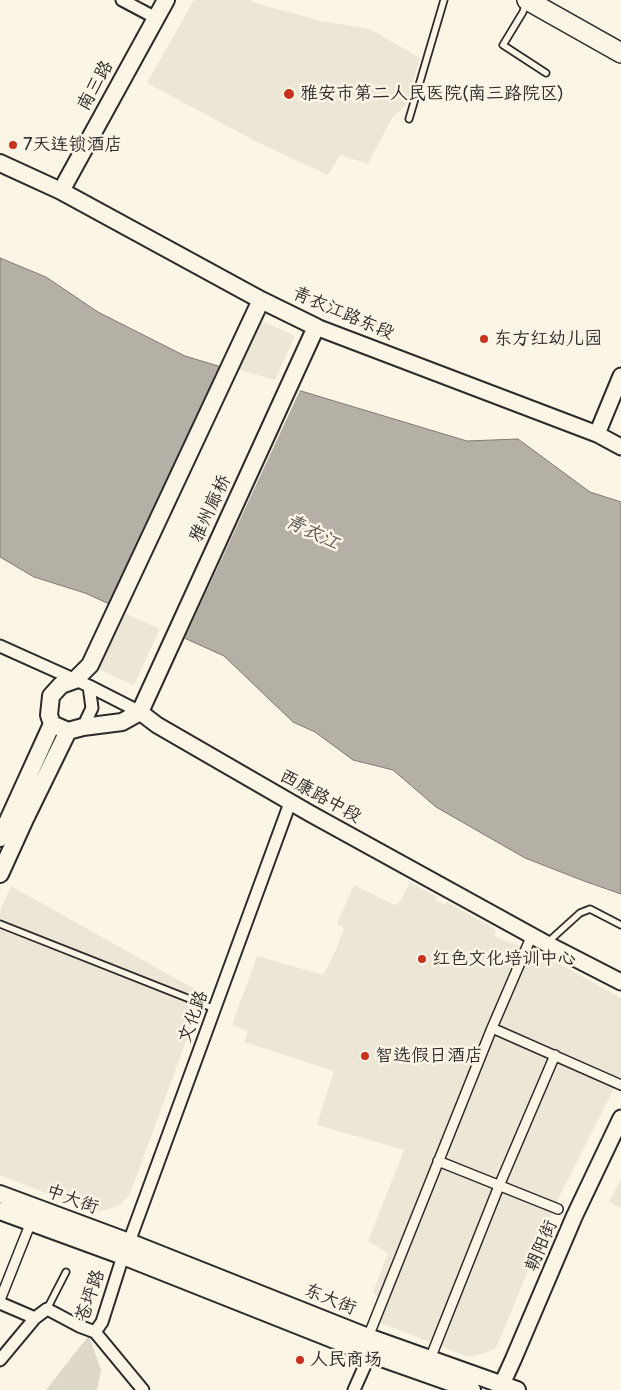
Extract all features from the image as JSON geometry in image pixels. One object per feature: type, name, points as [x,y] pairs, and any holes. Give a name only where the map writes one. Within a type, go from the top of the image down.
[{"type":"main road","name":"南三路","points":[[61,191],[166,0]]},
{"type":"main road","points":[[526,0],[621,53]]},
{"type":"main road","points":[[548,0],[621,40]]},
{"type":"main road","name":"青衣江路东段","points":[[0,163],[61,191],[261,300],[313,335]]},
{"type":"main road","points":[[0,838],[52,724],[49,715],[51,696],[61,685],[82,683],[261,300]]},
{"type":"main road","name":"雅州廊桥","points":[[140,712],[313,335]]},
{"type":"main road","points":[[52,724],[75,729],[122,722],[140,712]]},
{"type":"main road","points":[[0,874],[12,813],[75,729]]},
{"type":"main road","name":"中大街","points":[[0,1194],[126,1249]]},
{"type":"main road","name":"中大街","points":[[0,1211],[31,1222],[126,1249]]},
{"type":"main road","name":"东大街","points":[[126,1249],[509,1389]]},
{"type":"main road","name":"东大街","points":[[126,1249],[370,1354],[472,1390]]},
{"type":"street","points":[[122,0],[156,18]]},
{"type":"street","name":"青衣江路东段","points":[[313,335],[597,434],[621,447]]},
{"type":"street","points":[[597,434],[621,376]]},
{"type":"street","name":"西康路中段","points":[[0,646],[140,712],[157,725],[290,803],[547,944],[621,982]]},
{"type":"street","points":[[75,729],[92,708],[82,683]]},
{"type":"street","name":"文化路","points":[[126,1249],[290,803]]},
{"type":"street","points":[[368,1336],[492,1028],[532,935]]},
{"type":"street","points":[[492,1028],[621,1084]]},
{"type":"street","points":[[430,1359],[499,1186],[555,1054]]},
{"type":"street","name":"朝阳街","points":[[509,1389],[618,1138],[621,1118]]},
{"type":"street","points":[[438,1161],[558,1209]]},
{"type":"street","points":[[31,1222],[0,1302],[35,1318]]},
{"type":"street","name":"苍坪路","points":[[126,1249],[102,1322],[95,1332],[143,1390]]},
{"type":"street","points":[[0,1360],[35,1318],[47,1309],[78,1326],[95,1332]]},
{"type":"street","points":[[354,1390],[370,1354]]},
{"type":"lane","points":[[409,119],[444,0]]},
{"type":"lane","points":[[526,0],[523,12],[503,45],[546,73]]},
{"type":"lane","points":[[547,944],[580,913],[590,909],[621,925]]},
{"type":"lane","points":[[0,924],[215,1009]]},
{"type":"lane","points":[[47,1309],[66,1272]]},
{"type":"shaded area","name":"雅安市第二人民医院(南三路院区)","points":[[194,0],[250,0],[321,21],[370,29],[420,58],[406,105],[392,118],[368,164],[340,155],[328,175],[257,142],[147,83]]},
{"type":"shaded area","points":[[256,318],[295,336],[134,685],[95,668]]},
{"type":"shaded area","points":[[410,882],[437,897],[435,900],[445,905],[447,902],[494,928],[496,931],[495,937],[533,951],[621,998],[621,1075],[557,1201],[496,1348],[486,1353],[468,1357],[371,1319],[378,1298],[373,1292],[388,1253],[368,1241],[404,1150],[317,1125],[334,1071],[244,1042],[248,1031],[232,1025],[257,956],[323,975],[336,950],[344,928],[337,924],[354,885],[394,905],[399,903]]},
{"type":"shaded area","points":[[11,886],[205,995],[194,1019],[130,1194],[121,1204],[107,1210],[95,1212],[0,1175],[0,911]]},
{"type":"shaded area","points":[[621,1179],[621,1208],[609,1202]]},
{"type":"shaded area","points":[[89,1335],[101,1370],[97,1390],[46,1390]]},
{"type":"water","name":"青衣江","points":[[0,258],[46,277],[98,312],[185,356],[467,441],[518,439],[590,492],[621,502],[621,894],[525,858],[436,807],[393,770],[353,760],[315,732],[293,722],[224,656],[85,593],[34,577],[0,557]]},
{"type":"pier","points":[[221,364],[301,388],[184,640],[109,606]]},
{"type":"place","name":"雅安市第二人民医院(南三路院区)","points":[[289,94]]},
{"type":"place","name":"7天连锁酒店","points":[[13,145]]},
{"type":"place","name":"东方红幼儿园","points":[[484,339]]},
{"type":"place","name":"红色文化培训中心","points":[[422,959]]},
{"type":"place","name":"智选假日酒店","points":[[365,1056]]},
{"type":"place","name":"人民商场","points":[[300,1360]]}]
